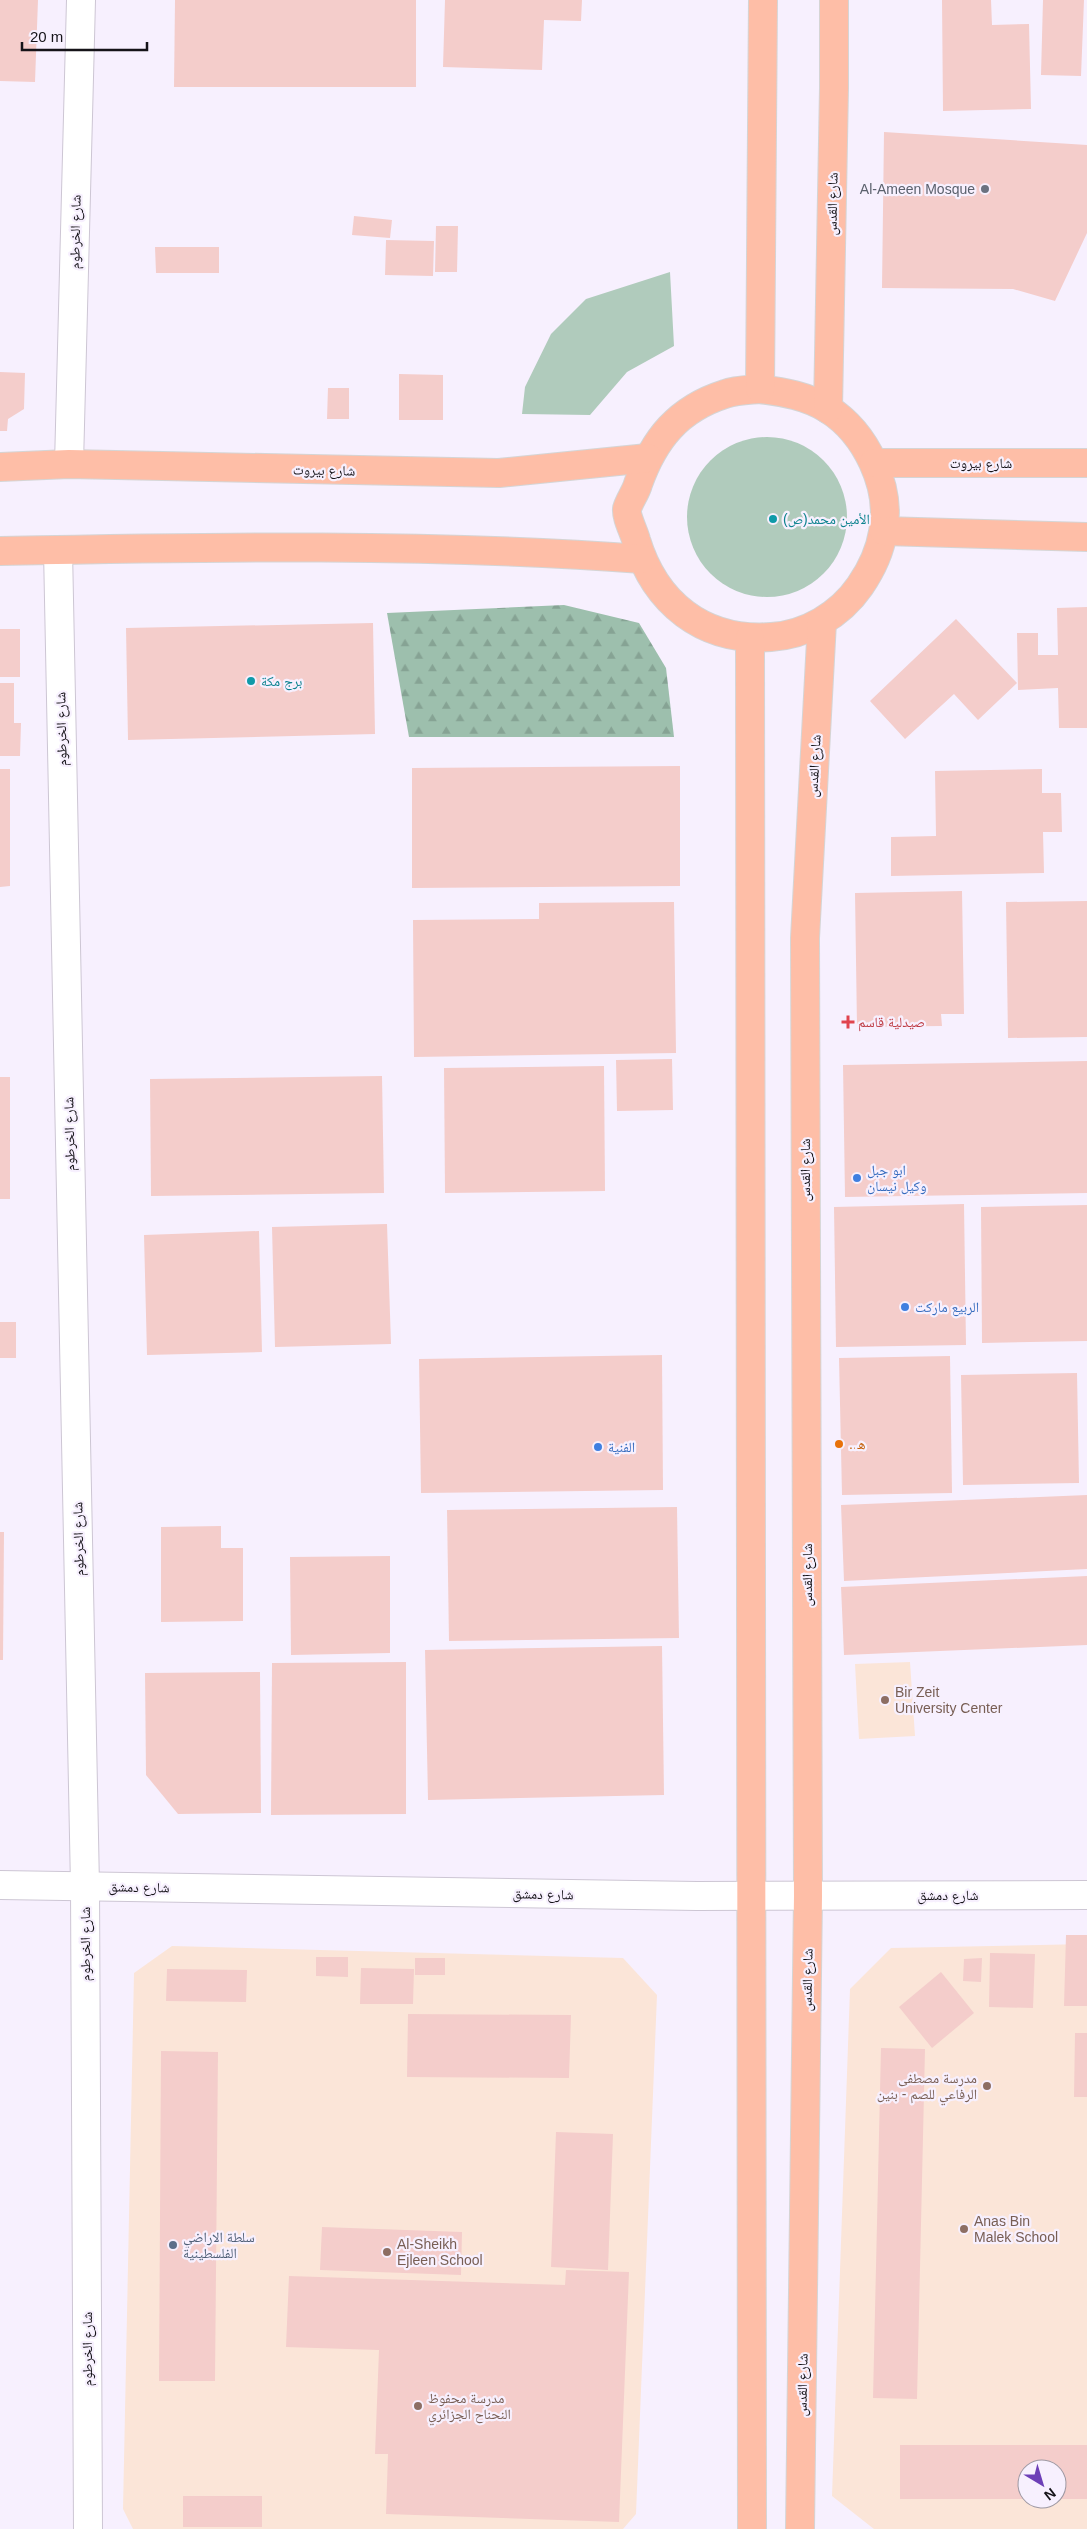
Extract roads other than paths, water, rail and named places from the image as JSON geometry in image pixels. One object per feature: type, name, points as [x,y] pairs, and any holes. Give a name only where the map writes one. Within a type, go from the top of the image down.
[{"type":"main road","points":[[760,389],[763,0]]},
{"type":"main road","name":"شارع القدس","points":[[828,409],[834,0]]},
{"type":"main road","points":[[760,389],[795,394],[828,409],[855,432],[874,463],[883,497],[884,531],[872,568],[851,599],[822,622],[787,636],[750,639],[715,631],[684,614],[659,590],[642,559],[627,510],[648,458],[668,429],[694,407],[726,393],[760,389]]},
{"type":"main road","name":"شارع بيروت","points":[[0,467],[69,464],[499,474],[648,458]]},
{"type":"main road","name":"شارع بيروت","points":[[874,463],[1087,463]]},
{"type":"main road","points":[[884,531],[1087,537]]},
{"type":"main road","points":[[0,551],[239,547],[558,553],[642,559]]},
{"type":"main road","name":"شارع القدس","points":[[800,2529],[808,1896],[804,938],[822,622]]},
{"type":"main road","points":[[750,639],[752,2529]]},
{"type":"street","name":"شارع الخرطوم","points":[[69,464],[81,0]]},
{"type":"street","name":"شارع الخرطوم","points":[[58,550],[85,1886],[88,2529]]},
{"type":"street","name":"شارع دمشق","points":[[0,1885],[751,1896],[1087,1895]]},
{"type":"place","name":"Al-Ameen Mosque","points":[[985,189]]},
{"type":"place","name":"الأمين محمد(ص)","points":[[773,519]]},
{"type":"place","name":"برج مكة","points":[[251,681]]},
{"type":"place","name":"صيدلية قاسم","points":[[848,1022]]},
{"type":"place","name":"ابو جبل وكيل نيسان","points":[[857,1178]]},
{"type":"place","name":"الربيع ماركت","points":[[905,1307]]},
{"type":"place","name":"..ه","points":[[839,1444]]},
{"type":"place","name":"الفنية","points":[[598,1447]]},
{"type":"place","name":"Bir Zeit University Center","points":[[885,1700]]},
{"type":"place","name":"مدرسة مصطفى الرفاعي للصم - بنين","points":[[987,2086]]},
{"type":"place","name":"Anas Bin Malek School","points":[[964,2229]]},
{"type":"place","name":"سلطة الاراضي الفلسطينية","points":[[173,2245]]},
{"type":"place","name":"Al-Sheikh Ejleen School","points":[[387,2252]]},
{"type":"place","name":"مدرسة محفوظ النحناح الجزائري","points":[[418,2406]]}]
